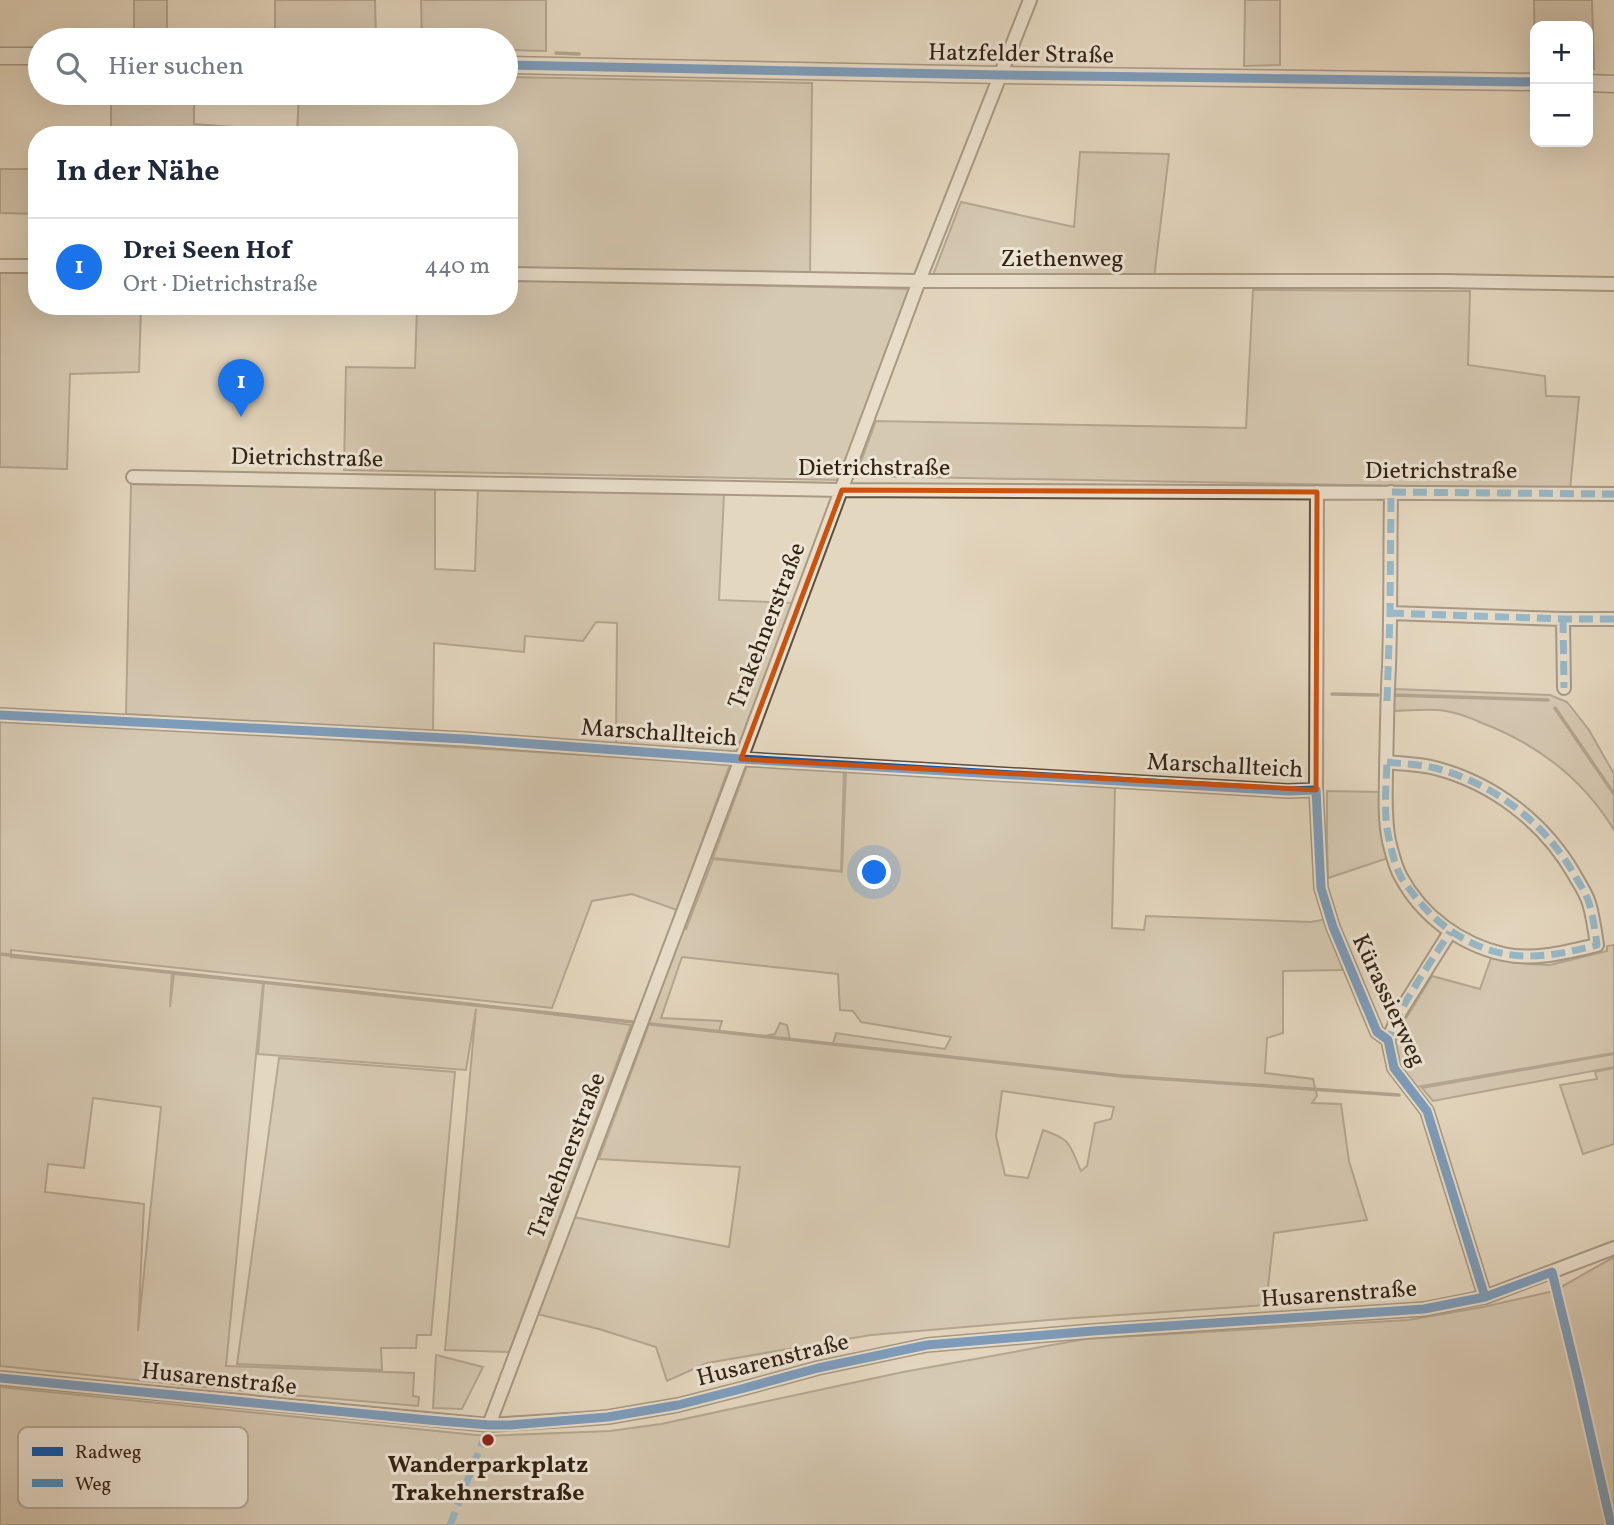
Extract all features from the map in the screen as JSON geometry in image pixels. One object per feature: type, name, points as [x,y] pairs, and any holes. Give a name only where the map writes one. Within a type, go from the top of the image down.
[{"type":"street","name":"Trakehnerstraße","points":[[489,1425],[919,281],[1030,0]]},
{"type":"street","points":[[0,56],[28,57]]},
{"type":"street","name":"Hatzfelder Straße","points":[[518,65],[1530,82]]},
{"type":"street","points":[[1593,83],[1614,84]]},
{"type":"street","points":[[0,266],[28,266]]},
{"type":"street","name":"Ziethenweg","points":[[518,274],[919,281],[1444,281],[1614,284]]},
{"type":"street","name":"Dietrichstraße","points":[[133,477],[842,490],[1614,494]]},
{"type":"street","name":"Kürassierweg","points":[[1317,492],[1316,790],[1321,888],[1333,927],[1377,1032],[1388,1040],[1394,1068],[1427,1111],[1485,1297]]},
{"type":"street","points":[[1387,762],[1433,768],[1458,775],[1525,814],[1558,849],[1580,885],[1589,902],[1597,945],[1540,956],[1504,954],[1470,943],[1450,932],[1420,904],[1400,876],[1386,822],[1391,492]]},
{"type":"street","points":[[1390,612],[1614,619]]},
{"type":"street","points":[[1563,619],[1564,688]]},
{"type":"street","name":"Marschallteich","points":[[0,715],[465,739],[741,759],[1288,791],[1316,790]]},
{"type":"street","points":[[1388,1040],[1400,1012],[1450,932]]},
{"type":"street","name":"Husarenstraße","points":[[0,1378],[510,1425],[608,1417],[678,1405],[818,1368],[927,1345],[1417,1309],[1485,1297],[1614,1248]]},
{"type":"highlighted area","points":[[842,490],[1317,492],[1316,790],[741,759]]},
{"type":"shaded area","points":[[134,0],[167,0],[167,28],[134,28]]},
{"type":"shaded area","points":[[275,0],[375,0],[376,28],[275,28]]},
{"type":"shaded area","points":[[421,0],[546,0],[546,51],[518,50],[518,28],[422,28]]},
{"type":"shaded area","points":[[1245,0],[1280,0],[1280,65],[1244,66]]},
{"type":"shaded area","points":[[1534,0],[1592,0],[1593,21],[1534,21]]},
{"type":"shaded area","points":[[518,77],[812,83],[810,274],[518,269],[518,126],[297,126],[298,105],[518,105]]},
{"type":"shaded area","points":[[111,105],[194,105],[194,124],[220,126],[111,126]]},
{"type":"shaded area","points":[[1080,152],[1169,154],[1154,278],[933,275],[961,202],[1074,227]]},
{"type":"shaded area","points":[[0,169],[28,169],[28,214],[0,213]]},
{"type":"shaded area","points":[[0,270],[28,271],[28,315],[141,315],[139,372],[70,374],[67,469],[0,467]]},
{"type":"shaded area","points":[[518,280],[913,289],[840,480],[344,470],[346,367],[415,368],[417,315],[518,315]]},
{"type":"shaded area","points":[[1253,290],[1470,291],[1468,365],[1545,376],[1546,396],[1579,397],[1570,489],[861,476],[857,472],[876,421],[1246,428]]},
{"type":"shaded area","points":[[131,484],[435,488],[435,569],[475,571],[478,487],[724,494],[719,600],[793,603],[736,752],[616,744],[617,623],[596,622],[583,641],[525,636],[524,652],[434,643],[433,731],[126,714]]},
{"type":"shaded area","points":[[1394,689],[1550,695],[1567,702],[1589,730],[1614,774],[1614,830],[1573,779],[1540,753],[1502,732],[1455,713],[1433,710],[1392,711]]},
{"type":"shaded area","points":[[0,719],[730,764],[677,910],[632,894],[592,901],[552,1008],[11,950],[11,957],[172,972],[170,1007],[174,974],[263,983],[226,1366],[414,1373],[413,1396],[419,1397],[418,1406],[0,1366]],"holes":[[[93,1098],[161,1107],[138,1331],[144,1204],[45,1192],[48,1164],[84,1168]]]},
{"type":"shaded area","points":[[747,766],[844,770],[841,871],[713,858]]},
{"type":"shaded area","points":[[846,770],[1115,787],[1112,928],[1144,930],[1146,916],[1311,922],[1327,919],[1343,970],[1283,971],[1283,1033],[1267,1038],[1265,1073],[1313,1079],[1317,1096],[1312,1103],[1341,1104],[1349,1161],[1367,1220],[1274,1233],[1266,1305],[871,1335],[707,1363],[667,1381],[656,1347],[599,1329],[537,1314],[573,1217],[729,1247],[740,1167],[599,1159],[681,928],[686,929],[713,859],[842,872]],"holes":[[[682,957],[838,974],[840,1010],[853,1011],[861,1022],[951,1037],[945,1049],[836,1033],[833,1044],[790,1039],[787,1025],[780,1023],[775,1034],[765,1036],[719,1031],[722,1021],[661,1018]],[[1002,1091],[1114,1107],[1111,1119],[1095,1123],[1087,1166],[1081,1171],[1065,1140],[1043,1130],[1028,1178],[1005,1175],[996,1136]]]},
{"type":"shaded area","points":[[1327,791],[1380,792],[1380,829],[1388,858],[1328,878]]},
{"type":"shaded area","points":[[1614,945],[1614,1053],[1416,1087],[1398,1067],[1392,1041],[1432,976],[1480,989],[1491,958],[1550,965],[1607,951],[1607,946]]},
{"type":"shaded area","points":[[264,982],[475,1004],[631,1025],[509,1352],[445,1350],[476,1009],[466,1070],[258,1054]]},
{"type":"shaded area","points":[[1614,1054],[1614,1067],[1433,1101],[1422,1088]]},
{"type":"shaded area","points":[[279,1058],[455,1072],[431,1335],[417,1335],[416,1348],[381,1348],[382,1370],[237,1364]]},
{"type":"shaded area","points":[[1614,1068],[1614,1144],[1583,1154],[1560,1085],[1597,1079],[1595,1072]]},
{"type":"shaded area","points":[[1614,1257],[1614,1525],[0,1525],[0,1387],[486,1436],[610,1431],[661,1424],[903,1372],[1085,1339],[1408,1320],[1554,1291]]},
{"type":"shaded area","points":[[436,1355],[483,1367],[462,1409],[433,1408]]},
{"type":"waterway","points":[[556,53],[579,54]]},
{"type":"waterway","points":[[1332,694],[1378,695]]},
{"type":"waterway","points":[[1391,695],[1548,700]]},
{"type":"waterway","points":[[1555,708],[1614,794]]},
{"type":"waterway","points":[[0,954],[633,1022]]},
{"type":"waterway","points":[[650,1024],[1122,1076],[1399,1095]]},
{"type":"marked path","points":[[1387,701],[1391,492],[1614,494]]},
{"type":"marked path","points":[[1390,613],[1614,619]]},
{"type":"marked path","points":[[1563,619],[1564,688]]},
{"type":"marked path","points":[[1387,762],[1429,767],[1456,775],[1497,794],[1515,807],[1548,838],[1574,874],[1588,899],[1597,945],[1542,956],[1506,954],[1460,937],[1433,916],[1403,880],[1394,858],[1386,813],[1387,762]]},
{"type":"marked path","points":[[1389,1045],[1404,1005],[1450,932]]},
{"type":"marked path","points":[[450,1525],[489,1425]]},
{"type":"cycle path","points":[[518,65],[1530,82]]},
{"type":"cycle path","points":[[0,715],[465,739],[741,759],[1288,791],[1316,790],[1321,888],[1333,927],[1377,1032],[1388,1040],[1394,1068],[1427,1111],[1485,1297]]},
{"type":"cycle path","points":[[0,1378],[428,1420],[510,1425],[608,1417],[678,1405],[818,1368],[927,1345],[1424,1309],[1485,1297],[1552,1272],[1611,1525]]},
{"type":"place","name":"Drei Seen Hof","points":[[241,417]]},
{"type":"place","name":"Wanderparkplatz Trakehnerstraße","points":[[488,1440]]}]
